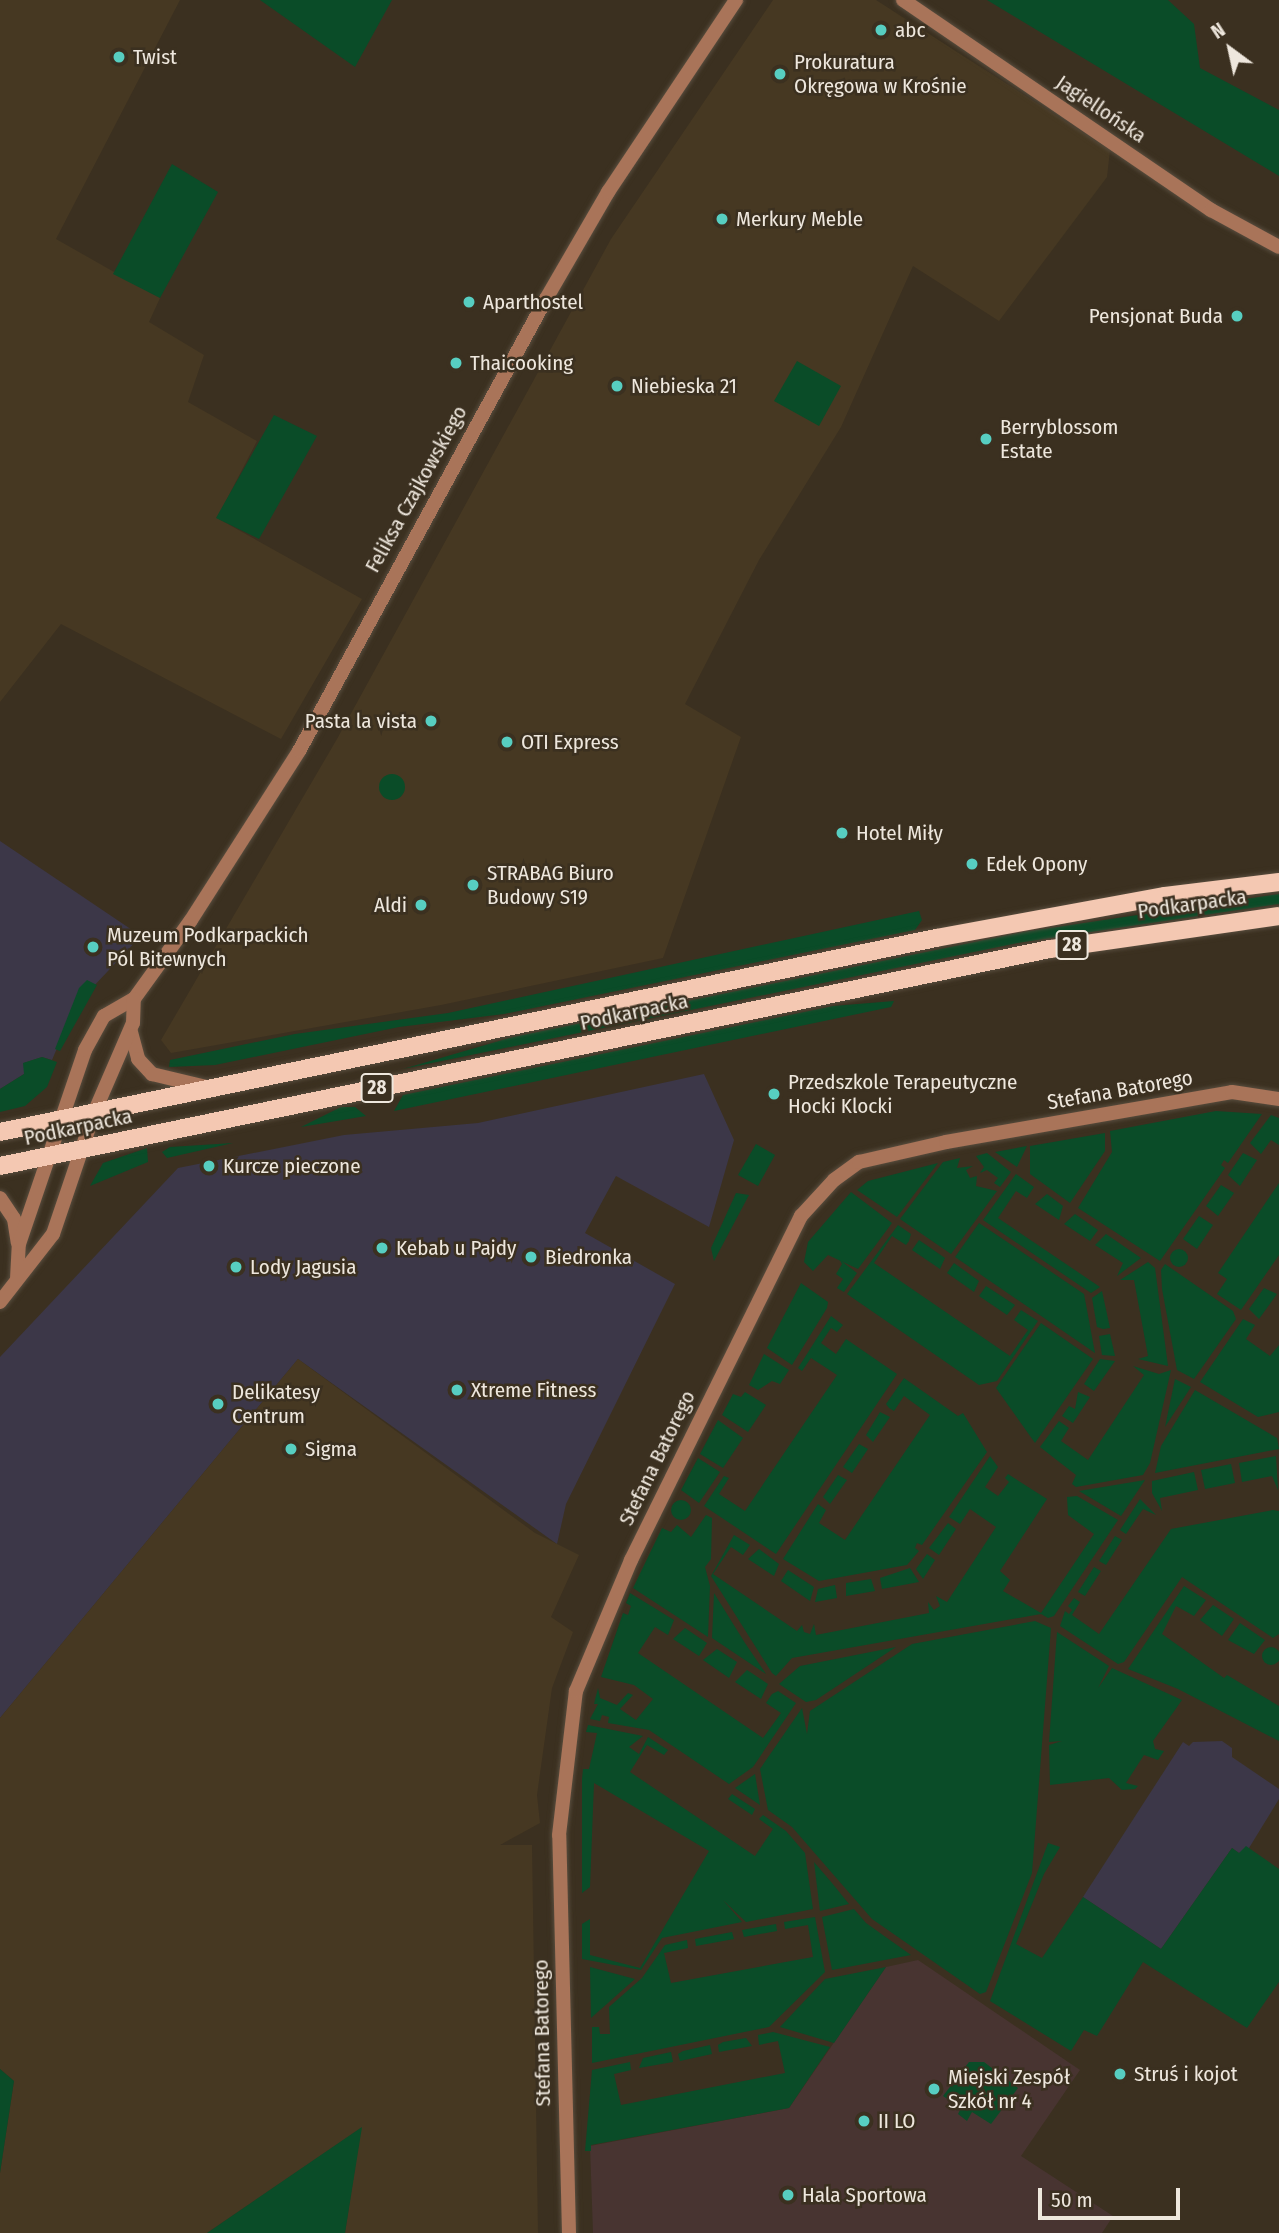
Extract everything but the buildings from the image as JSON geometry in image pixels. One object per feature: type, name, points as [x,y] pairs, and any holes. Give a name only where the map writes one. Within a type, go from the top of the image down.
[{"type":"main road","name":"Podkarpacka","points":[[0,1132],[1067,912],[1279,882]]},
{"type":"main road","name":"Podkarpacka","points":[[0,1167],[1025,954],[1279,916]]},
{"type":"street","name":"Feliksa Czajkowskiego","points":[[19,1244],[80,1058],[104,1016],[134,999],[191,920],[299,751],[553,287],[608,192],[736,0]]},
{"type":"street","name":"Jagiellońska","points":[[903,0],[1211,210],[1279,247]]},
{"type":"street","name":"Feliksa Czajkowskiego","points":[[0,1302],[53,1234],[83,1150],[93,1113],[130,1030],[134,999]]},
{"type":"street","points":[[130,1030],[138,1059],[152,1074],[173,1082],[215,1088]]},
{"type":"street","name":"Stefana Batorego","points":[[569,2233],[559,1835],[576,1691],[631,1560],[801,1216],[834,1181],[859,1162],[946,1142],[1232,1092],[1279,1100]]},
{"type":"street","points":[[0,1198],[12,1214],[19,1244],[17,1279]]},
{"type":"shaded area","points":[[0,0],[180,0],[56,239],[160,298],[149,322],[204,355],[188,402],[257,441],[217,518],[362,599],[281,739],[61,624],[0,702]]},
{"type":"shaded area","points":[[773,0],[876,0],[1110,150],[1107,177],[999,321],[913,266],[841,427],[759,560],[685,704],[741,737],[663,958],[441,1005],[171,1053],[161,1040],[337,739],[611,239]]},
{"type":"shaded area","points":[[0,841],[141,936],[75,1006],[52,1060],[42,1057],[24,1063],[24,1074],[0,1089]]},
{"type":"shaded area","points":[[704,1074],[734,1140],[709,1227],[616,1176],[585,1233],[675,1284],[566,1504],[557,1544],[298,1359],[0,1718],[0,1357],[178,1168],[344,1135],[478,1123]]},
{"type":"shaded area","points":[[298,1359],[535,1533],[579,1555],[551,1617],[573,1632],[552,1688],[537,1795],[540,1823],[500,1845],[532,1845],[538,2233],[345,2233],[361,2128],[207,2233],[0,2233],[0,2173],[14,2081],[0,2069],[0,1718]]},
{"type":"shaded area","points":[[1222,1741],[1232,1748],[1232,1757],[1279,1789],[1279,1799],[1249,1848],[1239,1853],[1232,1848],[1161,1949],[1083,1897],[1183,1742],[1189,1746],[1193,1742]]},
{"type":"shaded area","name":"Miejski Zespół Szkół nr 4","points":[[918,1960],[1080,2070],[1021,2156],[1113,2216],[1102,2233],[593,2233],[590,2146],[789,2108],[886,1967]]},
{"type":"green space","points":[[260,0],[392,0],[355,67]]},
{"type":"green space","points":[[987,0],[1168,0],[1194,24],[1200,68],[1279,110],[1279,176]]},
{"type":"green space","points":[[172,164],[218,192],[160,298],[113,274]]},
{"type":"green space","points":[[797,361],[841,386],[819,426],[774,401]]},
{"type":"green space","points":[[274,415],[317,436],[259,539],[216,518]]},
{"type":"green space","points":[[392,774],[401,778],[405,787],[401,796],[392,800],[383,796],[379,787],[383,778]]},
{"type":"green space","points":[[1279,894],[1279,904],[1018,943],[403,1069],[513,1037],[1023,932]]},
{"type":"green space","points":[[919,911],[922,920],[915,930],[504,1014],[399,1027],[215,1065],[169,1067],[170,1060],[295,1034],[448,1013]]},
{"type":"green space","points":[[87,980],[97,985],[60,1051],[55,1049],[79,988]]},
{"type":"green space","points":[[894,1001],[891,1007],[394,1111],[403,1095],[833,1006]]},
{"type":"green space","points":[[42,1057],[57,1062],[47,1087],[25,1106],[0,1112],[0,1089],[24,1074],[23,1063]]},
{"type":"green space","points":[[341,1107],[355,1107],[366,1116],[301,1127]]},
{"type":"green space","points":[[1216,1111],[1262,1114],[1228,1163],[1224,1160],[1221,1165],[1225,1168],[1160,1261],[1078,1208],[1112,1152],[1110,1131]]},
{"type":"green space","points":[[1271,1115],[1279,1118],[1279,1145],[1271,1140],[1261,1154],[1250,1143]]},
{"type":"green space","points":[[1105,1133],[1105,1151],[1070,1203],[1030,1174],[1030,1146]]},
{"type":"green space","points":[[233,1143],[167,1158],[162,1152],[170,1147]]},
{"type":"green space","points":[[756,1144],[775,1155],[758,1186],[738,1175]]},
{"type":"green space","points":[[1027,1146],[1017,1167],[995,1152]]},
{"type":"green space","points":[[147,1148],[148,1162],[90,1186],[103,1163]]},
{"type":"green space","points":[[987,1153],[1011,1172],[1000,1187],[994,1183],[998,1178],[987,1170],[980,1173],[984,1167],[976,1156]]},
{"type":"green space","points":[[1243,1153],[1257,1160],[1240,1186],[1228,1175]]},
{"type":"green space","points":[[960,1158],[957,1168],[973,1166],[966,1170],[970,1178],[977,1176],[976,1186],[997,1191],[951,1254],[900,1219],[943,1162]]},
{"type":"green space","points":[[938,1163],[897,1217],[857,1190],[868,1181]]},
{"type":"green space","points":[[1016,1174],[1034,1187],[1027,1198],[1016,1191],[998,1218],[1100,1287],[1091,1293],[983,1220]]},
{"type":"green space","points":[[1279,1183],[1279,1255],[1241,1310],[1217,1294],[1227,1279],[1218,1273]]},
{"type":"green space","points":[[1221,1185],[1234,1193],[1218,1216],[1206,1206]]},
{"type":"green space","points":[[851,1192],[892,1223],[858,1269],[828,1255],[813,1271],[804,1262],[808,1242]]},
{"type":"green space","points":[[736,1193],[749,1195],[714,1261],[711,1248]]},
{"type":"green space","points":[[1047,1194],[1063,1206],[1059,1220],[1035,1204]]},
{"type":"green space","points":[[1075,1214],[1098,1230],[1090,1241],[1064,1224]]},
{"type":"green space","points":[[1199,1216],[1213,1225],[1197,1249],[1183,1239]]},
{"type":"green space","points":[[979,1223],[1084,1294],[1095,1353],[955,1257]]},
{"type":"green space","points":[[898,1225],[911,1234],[909,1241],[906,1245],[892,1236],[874,1263],[1010,1356],[1028,1330],[1014,1320],[1021,1310],[1038,1321],[997,1381],[979,1385],[847,1294]]},
{"type":"green space","points":[[1106,1234],[1141,1258],[1117,1276],[1123,1263],[1095,1245]]},
{"type":"green space","points":[[919,1240],[945,1258],[940,1269],[912,1250]]},
{"type":"green space","points":[[1179,1249],[1185,1252],[1188,1258],[1185,1264],[1179,1267],[1173,1264],[1170,1258],[1173,1252]]},
{"type":"green space","points":[[839,1259],[857,1273],[844,1292],[837,1288],[843,1279],[836,1274],[842,1264]]},
{"type":"green space","points":[[1148,1262],[1155,1268],[1168,1366],[1138,1359],[1148,1356],[1134,1280],[1120,1280]]},
{"type":"green space","points":[[954,1263],[979,1281],[974,1292],[947,1273]]},
{"type":"green space","points":[[1165,1264],[1233,1311],[1236,1319],[1194,1379],[1177,1370],[1162,1289],[1161,1270]]},
{"type":"green space","points":[[801,1283],[828,1302],[827,1308],[792,1365],[767,1348]]},
{"type":"green space","points":[[986,1286],[1015,1305],[1007,1315],[979,1296]]},
{"type":"green space","points":[[1264,1288],[1277,1294],[1259,1319],[1249,1309]]},
{"type":"green space","points":[[1102,1291],[1110,1328],[1103,1329],[1097,1327],[1092,1298]]},
{"type":"green space","points":[[831,1316],[843,1325],[837,1332],[831,1328],[821,1343],[836,1354],[846,1339],[897,1374],[776,1554],[704,1506],[724,1476],[729,1478],[719,1494],[745,1511],[837,1375],[811,1358],[802,1371],[798,1368]]},
{"type":"green space","points":[[1243,1319],[1255,1325],[1246,1339],[1270,1356],[1279,1345],[1279,1412],[1258,1417],[1200,1382]]},
{"type":"green space","points":[[1041,1323],[1093,1359],[1035,1443],[996,1388]]},
{"type":"green space","points":[[1110,1334],[1115,1356],[1102,1355],[1099,1336]]},
{"type":"green space","points":[[764,1354],[789,1370],[780,1384],[772,1381],[758,1390],[749,1385]]},
{"type":"green space","points":[[1100,1359],[1115,1361],[1094,1391],[1084,1384]]},
{"type":"green space","points":[[1133,1366],[1159,1374],[1171,1370],[1150,1463],[1143,1475],[1076,1487],[1072,1484],[1076,1475],[1040,1447],[1059,1421],[1069,1428],[1061,1441],[1088,1460],[1144,1375]]},
{"type":"green space","points":[[904,1378],[958,1416],[963,1413],[987,1452],[922,1545],[917,1543],[915,1548],[919,1551],[907,1565],[819,1581],[783,1559],[818,1504],[826,1510],[819,1523],[845,1540],[930,1415],[904,1396],[894,1411],[886,1404]]},
{"type":"green space","points":[[1175,1379],[1191,1387],[1165,1427]]},
{"type":"green space","points":[[1195,1390],[1277,1438],[1279,1449],[1155,1473],[1161,1446]]},
{"type":"green space","points":[[745,1392],[766,1405],[748,1432],[722,1415],[733,1394],[741,1397]]},
{"type":"green space","points":[[1078,1392],[1090,1397],[1073,1423],[1062,1416],[1069,1406],[1075,1409]]},
{"type":"green space","points":[[880,1412],[890,1417],[873,1442],[866,1435]]},
{"type":"green space","points":[[718,1420],[743,1438],[723,1468],[700,1454]]},
{"type":"green space","points":[[859,1444],[868,1449],[852,1473],[843,1467]]},
{"type":"green space","points":[[990,1456],[998,1467],[985,1487],[998,1496],[1009,1482],[1005,1478],[1008,1474],[1047,1499],[1000,1571],[1010,1580],[1003,1591],[1041,1613],[1094,1534],[1068,1515],[1067,1497],[1077,1496],[1118,1520],[1054,1616],[1048,1618],[1041,1614],[792,1658],[776,1676],[772,1673],[711,1576],[734,1535],[750,1545],[743,1555],[731,1547],[713,1574],[797,1631],[802,1625],[804,1632],[810,1634],[814,1624],[816,1635],[929,1613],[928,1602],[934,1610],[940,1606],[936,1596],[947,1602],[996,1527],[970,1509],[960,1524],[949,1517]]},
{"type":"green space","points":[[1276,1456],[1278,1490],[1272,1476],[1242,1482],[1239,1463]]},
{"type":"green space","points":[[698,1458],[720,1472],[699,1503],[681,1490]]},
{"type":"green space","points":[[1231,1464],[1235,1483],[1205,1489],[1201,1470]]},
{"type":"green space","points":[[1194,1472],[1198,1490],[1160,1498],[1162,1511],[1152,1493],[1152,1481]]},
{"type":"green space","points":[[838,1475],[847,1480],[830,1504],[823,1497]]},
{"type":"green space","points":[[1145,1480],[1121,1516],[1079,1491]]},
{"type":"green space","points":[[1140,1499],[1156,1515],[1143,1509],[1126,1534],[1120,1530]]},
{"type":"green space","points":[[681,1500],[688,1503],[691,1510],[688,1517],[681,1520],[674,1517],[671,1510],[674,1503]]},
{"type":"green space","points":[[1279,1511],[1279,1634],[1273,1638],[1182,1577],[1124,1662],[1118,1664],[1060,1626],[1065,1611],[1069,1614],[1072,1610],[1068,1606],[1074,1598],[1080,1602],[1072,1615],[1099,1634],[1171,1529]]},
{"type":"green space","points":[[706,1515],[712,1518],[711,1559],[705,1567],[710,1586],[708,1637],[633,1588],[662,1528],[671,1532],[677,1525],[691,1537]]},
{"type":"green space","points":[[948,1523],[956,1529],[939,1555],[929,1548]]},
{"type":"green space","points":[[1115,1536],[1122,1540],[1106,1565],[1099,1561]]},
{"type":"green space","points":[[759,1549],[779,1564],[774,1576],[748,1559]]},
{"type":"green space","points":[[927,1554],[935,1560],[923,1579],[916,1569]]},
{"type":"green space","points":[[1094,1567],[1101,1571],[1085,1596],[1078,1592]]},
{"type":"green space","points":[[910,1568],[919,1582],[882,1589],[880,1578]]},
{"type":"green space","points":[[788,1570],[814,1587],[810,1601],[781,1581]]},
{"type":"green space","points":[[871,1579],[875,1591],[846,1596],[846,1583]]},
{"type":"green space","points":[[835,1585],[837,1598],[815,1602],[818,1589]]},
{"type":"green space","points":[[1184,1586],[1206,1600],[1194,1616],[1176,1606],[1162,1634],[1224,1678],[1227,1675],[1279,1706],[1279,1741],[1178,1689],[1128,1669]]},
{"type":"green space","points":[[630,1593],[674,1620],[668,1635],[655,1627],[638,1653],[763,1738],[781,1713],[766,1703],[772,1694],[778,1691],[796,1703],[753,1767],[729,1784],[649,1730],[608,1723],[609,1717],[602,1715],[600,1721],[590,1719],[598,1704],[594,1704],[598,1688],[600,1698],[617,1705],[628,1693],[633,1695],[620,1709],[636,1720],[653,1699],[634,1685],[601,1677],[623,1613],[628,1615],[631,1606],[626,1603]]},
{"type":"green space","points":[[714,1593],[745,1643],[766,1674],[712,1638]]},
{"type":"green space","points":[[1213,1605],[1234,1619],[1222,1636],[1200,1620]]},
{"type":"green space","points":[[1035,1621],[1051,1628],[1032,1873],[986,1992],[980,1994],[872,1919],[792,1827],[768,1810],[760,1769],[802,1708],[807,1734],[810,1711],[912,1644]]},
{"type":"green space","points":[[1240,1623],[1265,1640],[1254,1654],[1228,1640]]},
{"type":"green space","points":[[685,1628],[707,1643],[699,1656],[673,1639]]},
{"type":"green space","points":[[1057,1632],[1109,1666],[1098,1688],[1112,1668],[1182,1700],[1153,1741],[1155,1749],[1164,1751],[1158,1760],[1144,1755],[1126,1783],[1138,1786],[1135,1789],[1122,1790],[1109,1778],[1050,1785],[1049,1745],[1062,1741],[1049,1742]]},
{"type":"green space","points":[[896,1647],[816,1700],[806,1702],[779,1684],[800,1666]]},
{"type":"green space","points":[[1267,1647],[1275,1647],[1280,1656],[1278,1663],[1267,1665],[1262,1660],[1262,1652]]},
{"type":"green space","points":[[717,1649],[737,1662],[729,1678],[703,1660]]},
{"type":"green space","points":[[747,1670],[768,1684],[761,1699],[735,1682]]},
{"type":"green space","points":[[588,1725],[643,1736],[629,1747],[639,1754],[648,1737],[668,1750],[664,1755],[647,1745],[630,1772],[755,1856],[773,1829],[759,1819],[763,1815],[786,1831],[805,1853],[813,1909],[746,1922],[723,1900],[742,1922],[662,1938],[641,1970],[582,1959],[582,1924],[590,1919],[590,1955],[640,1968],[709,1851],[594,1783],[590,1887],[582,1893],[582,1779],[583,1769],[589,1769],[597,1733],[586,1732]]},
{"type":"green space","points":[[755,1774],[760,1805],[735,1788]]},
{"type":"green space","points":[[732,1794],[755,1809],[752,1815],[728,1799]]},
{"type":"green space","points":[[1048,1843],[1060,1847],[1044,1874],[1016,1944],[1042,1958],[1083,1897],[1161,1949],[1232,1848],[1239,1853],[1246,1846],[1279,1869],[1279,1982],[1247,2028],[1143,1962],[1097,2036],[1084,2030],[1071,2051],[990,2001]]},
{"type":"green space","points":[[814,1862],[832,1883],[849,1904],[820,1911]]},
{"type":"green space","points":[[854,1909],[866,1923],[911,1955],[832,1970],[822,1917]]},
{"type":"green space","points":[[815,1917],[825,1972],[769,2027],[592,2063],[592,2027],[599,2027],[600,2034],[610,2034],[609,2007],[642,1978],[665,1945],[687,1940],[688,1948],[664,1953],[671,1983],[813,1957],[808,1925],[785,1929],[784,1922]]},
{"type":"green space","points":[[776,1924],[777,1931],[744,1937],[742,1930]]},
{"type":"green space","points":[[732,1932],[734,1939],[696,1946],[695,1939]]},
{"type":"green space","points":[[590,1967],[635,1979],[591,2018]]},
{"type":"green space","points":[[886,1967],[834,2043],[780,2027],[825,1979]]},
{"type":"green space","points":[[773,2032],[830,2047],[789,2108],[591,2145],[591,2151],[585,2151],[592,2070],[630,2062],[631,2070],[614,2074],[621,2105],[785,2073],[778,2041],[759,2045],[758,2035]]},
{"type":"green space","points":[[746,2038],[752,2046],[719,2052],[718,2045],[723,2042]]},
{"type":"green space","points":[[710,2045],[712,2054],[680,2061],[678,2054],[683,2051]]},
{"type":"green space","points":[[671,2052],[673,2062],[639,2068],[643,2058]]},
{"type":"green space","points":[[969,2062],[984,2062],[1018,2088],[991,2124],[972,2112],[967,2121],[958,2114],[961,2108],[943,2096]]},
{"type":"green space","points":[[0,2069],[14,2081],[0,2173]]},
{"type":"green space","points":[[362,2127],[345,2233],[207,2233]]},
{"type":"place","name":"abc","points":[[881,30]]},
{"type":"place","name":"Twist","points":[[119,57]]},
{"type":"place","name":"Prokuratura Okręgowa w Krośnie","points":[[780,74]]},
{"type":"place","name":"Merkury Meble","points":[[722,219]]},
{"type":"place","name":"Aparthostel","points":[[469,302]]},
{"type":"place","name":"Pensjonat Buda","points":[[1237,316]]},
{"type":"place","name":"Thaicooking","points":[[456,363]]},
{"type":"place","name":"Niebieska 21","points":[[617,386]]},
{"type":"place","name":"Berryblossom Estate","points":[[986,439]]},
{"type":"place","name":"Pasta la vista","points":[[431,721]]},
{"type":"place","name":"OTI Express","points":[[507,742]]},
{"type":"place","name":"Hotel Miły","points":[[842,833]]},
{"type":"place","name":"Edek Opony","points":[[972,864]]},
{"type":"place","name":"STRABAG Biuro Budowy S19","points":[[473,885]]},
{"type":"place","name":"Aldi","points":[[421,905]]},
{"type":"place","name":"Muzeum Podkarpackich Pól Bitewnych","points":[[93,947]]},
{"type":"place","name":"Przedszkole Terapeutyczne Hocki Klocki","points":[[774,1094]]},
{"type":"place","name":"Kurcze pieczone","points":[[209,1166]]},
{"type":"place","name":"Kebab u Pajdy","points":[[382,1248]]},
{"type":"place","name":"Biedronka","points":[[531,1257]]},
{"type":"place","name":"Lody Jagusia","points":[[236,1267]]},
{"type":"place","name":"Xtreme Fitness","points":[[457,1390]]},
{"type":"place","name":"Delikatesy Centrum","points":[[218,1404]]},
{"type":"place","name":"Sigma","points":[[291,1449]]},
{"type":"place","name":"Struś i kojot","points":[[1120,2074]]},
{"type":"place","name":"Miejski Zespół Szkół nr 4","points":[[934,2089]]},
{"type":"place","name":"II LO","points":[[864,2121]]},
{"type":"place","name":"Hala Sportowa","points":[[788,2195]]}]
